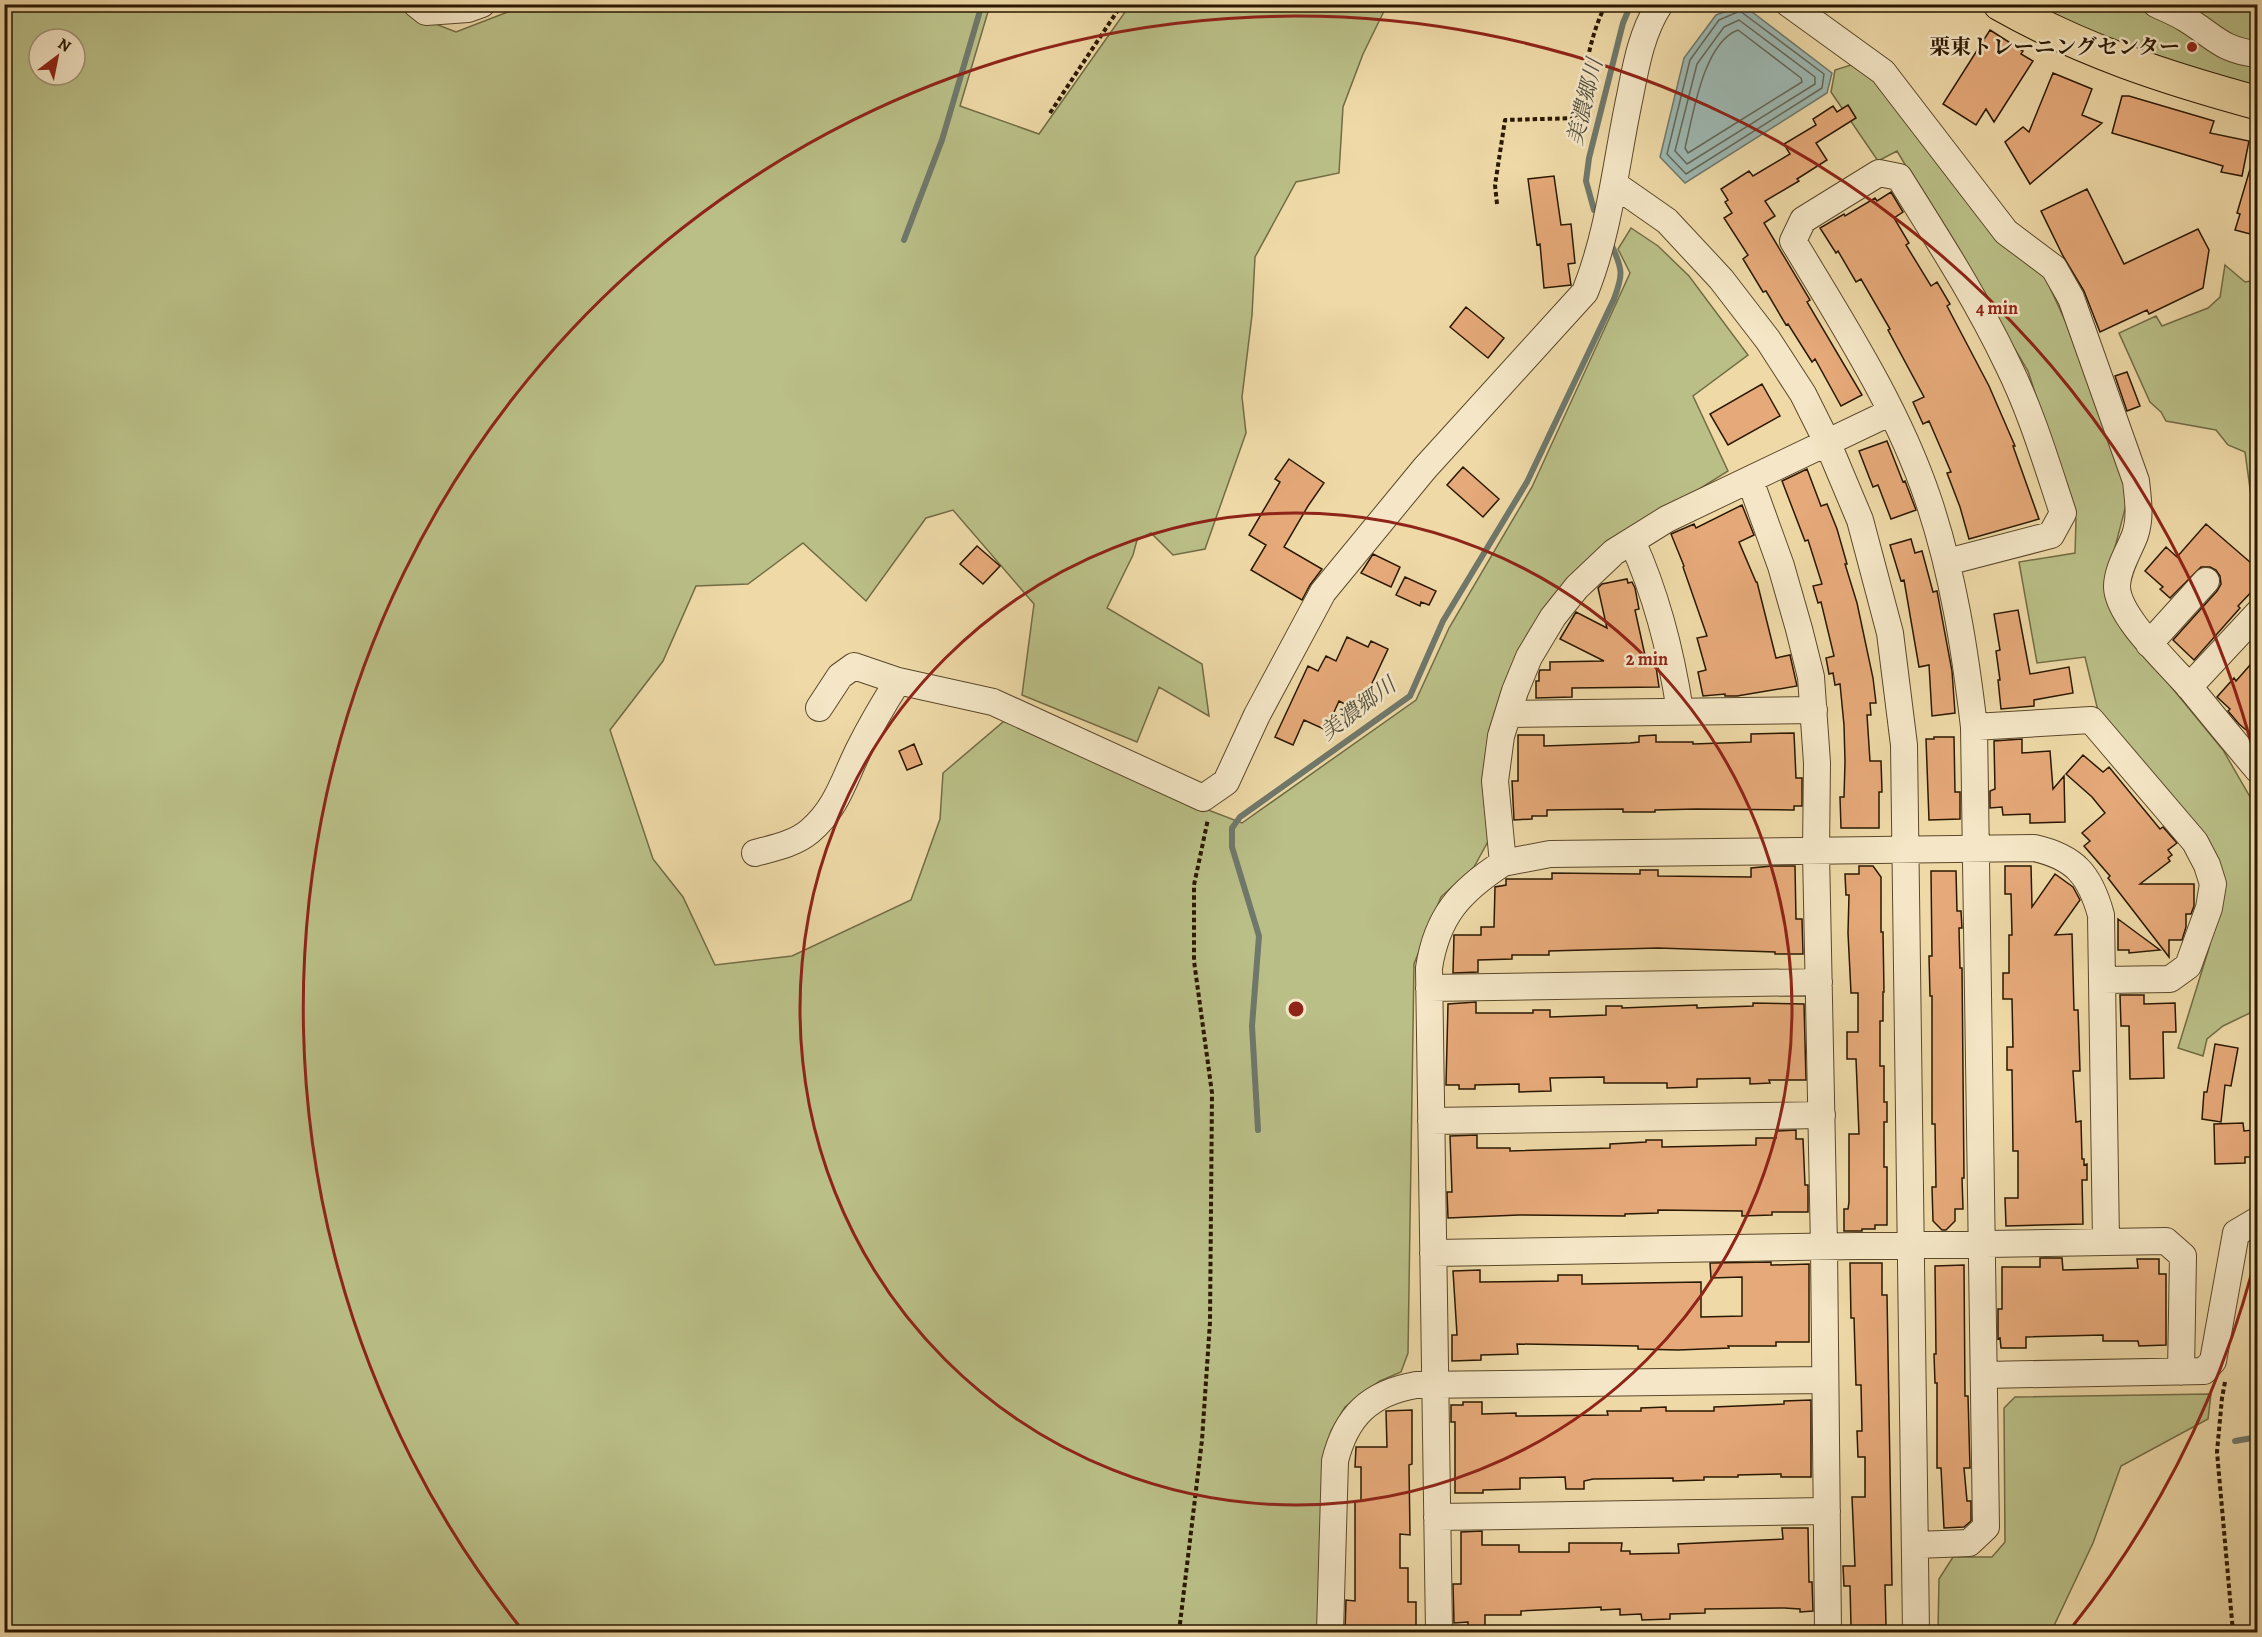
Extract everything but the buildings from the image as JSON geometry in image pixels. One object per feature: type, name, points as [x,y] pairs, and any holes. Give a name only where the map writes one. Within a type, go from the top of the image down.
[{"type":"main road","points":[[2000,4],[2074,42],[2131,65],[2258,103]]},
{"type":"street","points":[[416,4],[426,12],[444,8],[468,9],[482,4]]},
{"type":"street","points":[[819,708],[840,676],[854,666],[898,681],[993,702],[1203,798],[1226,782],[1257,716],[1323,592],[1425,468],[1585,292],[1596,266],[1636,64],[1652,17],[1660,4]]},
{"type":"street","points":[[1789,4],[1883,72],[2006,232],[2054,268],[2071,298],[2136,481],[2140,510],[2135,533],[2117,586],[2121,604],[2150,644],[2258,770]]},
{"type":"street","points":[[2156,4],[2185,18],[2226,47],[2243,53],[2258,54]]},
{"type":"street","points":[[1916,1545],[1969,1543],[1986,1527],[1974,727],[1964,643],[1947,562],[1928,499],[1902,433],[1871,371],[1793,241],[1803,220],[1879,173],[1899,177],[1976,301],[2008,363],[2029,411],[2063,513],[2051,535],[1947,562]]},
{"type":"street","points":[[1614,184],[1667,221],[1721,279],[1768,340],[1803,394],[1828,444],[1860,520],[1890,633],[1904,745],[1916,1632]]},
{"type":"street","points":[[1503,863],[1495,781],[1501,736],[1529,657],[1553,617],[1577,588],[1614,552],[1667,519],[1891,412]]},
{"type":"street","points":[[1750,480],[1781,566],[1799,629],[1811,677],[1814,710],[1817,763],[1816,852],[1822,1115],[1828,1632]]},
{"type":"street","points":[[1632,541],[1648,576],[1661,615],[1674,668],[1680,711]]},
{"type":"street","points":[[2150,644],[2206,581]]},
{"type":"street","points":[[2189,687],[2258,613]]},
{"type":"street","points":[[755,853],[788,844],[809,832],[825,815],[842,792],[875,717],[898,681]]},
{"type":"street","points":[[1508,714],[1814,710]]},
{"type":"street","points":[[1974,727],[2091,720],[2194,842],[2207,865],[2213,884],[2209,908],[2188,966],[2170,979],[2102,980]]},
{"type":"street","points":[[1439,1632],[1429,968],[1433,941],[1455,901],[1479,879],[1503,863],[1550,854],[2034,848],[2054,852],[2085,876],[2094,890],[2101,915],[2106,1242]]},
{"type":"street","points":[[1430,988],[1819,982]]},
{"type":"street","points":[[1431,1121],[1822,1115]]},
{"type":"street","points":[[1984,1375],[2204,1371],[2213,1361],[2236,1233],[2258,1220]]},
{"type":"street","points":[[1433,1253],[2166,1240],[2183,1256],[2181,1372]]},
{"type":"street","points":[[1329,1632],[1335,1461],[1340,1441],[1352,1420],[1367,1404],[1393,1389],[1416,1385],[1825,1380]]},
{"type":"street","points":[[1437,1517],[1827,1511]]},
{"type":"path","points":[[1050,113],[1122,4]]},
{"type":"path","points":[[1497,204],[1495,185],[1505,120],[1578,118],[1588,55],[1606,4]]},
{"type":"path","points":[[1179,1632],[1202,1440],[1210,1322],[1212,1093],[1194,961],[1194,885],[1209,813],[1203,798]]},
{"type":"path","points":[[2226,1375],[2217,1452],[2233,1632]]},
{"type":"green space","points":[[5,5],[402,5],[407,13],[456,32],[526,5],[990,5],[960,106],[1039,134],[1130,5],[1387,5],[1363,54],[1343,107],[1339,173],[1296,182],[1255,257],[1252,315],[1242,397],[1246,433],[1205,549],[1173,555],[1151,533],[1137,540],[1133,555],[1107,608],[1202,664],[1209,716],[1159,687],[1137,742],[1022,695],[1034,604],[953,510],[926,518],[866,601],[803,543],[748,584],[696,586],[663,661],[610,730],[653,859],[683,897],[715,965],[792,956],[911,900],[940,819],[943,773],[1009,717],[1169,795],[1242,823],[1416,700],[1449,628],[1532,487],[1630,273],[1618,249],[1631,228],[1658,246],[1689,276],[1748,355],[1693,396],[1728,471],[1672,506],[1529,639],[1491,836],[1474,867],[1441,897],[1414,964],[1408,1353],[1401,1372],[1380,1381],[1345,1407],[1331,1431],[1323,1465],[1319,1632],[5,1632]]},
{"type":"green space","name":"栗東トレーニングセンター","points":[[2032,5],[2257,5],[2257,87],[2161,60],[2094,34]]},
{"type":"green space","points":[[1857,63],[1880,82],[2045,277],[2091,377],[2124,476],[2126,505],[2108,574],[2146,656],[2223,750],[2257,809],[2257,1012],[2254,1011],[2223,1026],[2207,1039],[2203,1056],[2178,1048],[2209,948],[2222,881],[2098,711],[2085,657],[2037,663],[2019,562],[2075,553],[2076,519],[2028,371],[1897,151],[1878,161],[1831,92],[1835,70]]},
{"type":"green space","points":[[2225,265],[2245,282],[2257,280],[2257,498],[2251,496],[2245,452],[2228,445],[2216,430],[2166,421],[2161,412],[2150,402],[2119,333],[2156,316],[2162,326],[2208,308],[2220,297]]},
{"type":"green space","points":[[2211,1394],[2208,1419],[2121,1466],[2093,1543],[2051,1632],[1938,1632],[1939,1579],[1953,1557],[1992,1557],[2005,1542],[2004,1408],[2015,1397]]},
{"type":"water","points":[[1743,5],[1832,73],[1827,93],[1685,183],[1660,157],[1684,58],[1716,15]]},
{"type":"waterway","points":[[904,240],[942,140],[982,4]]},
{"type":"waterway","name":"美濃郷川","points":[[1594,210],[1586,181],[1589,158],[1623,23],[1631,4]]},
{"type":"waterway","name":"美濃郷川","points":[[1258,1130],[1252,1026],[1259,936],[1232,847],[1232,828],[1240,817],[1410,696],[1443,621],[1527,482],[1614,299],[1620,272],[1612,246]]},
{"type":"waterway","points":[[2235,1441],[2258,1437]]},
{"type":"place","name":"栗東トレーニングセンター","points":[[2192,47]]}]
